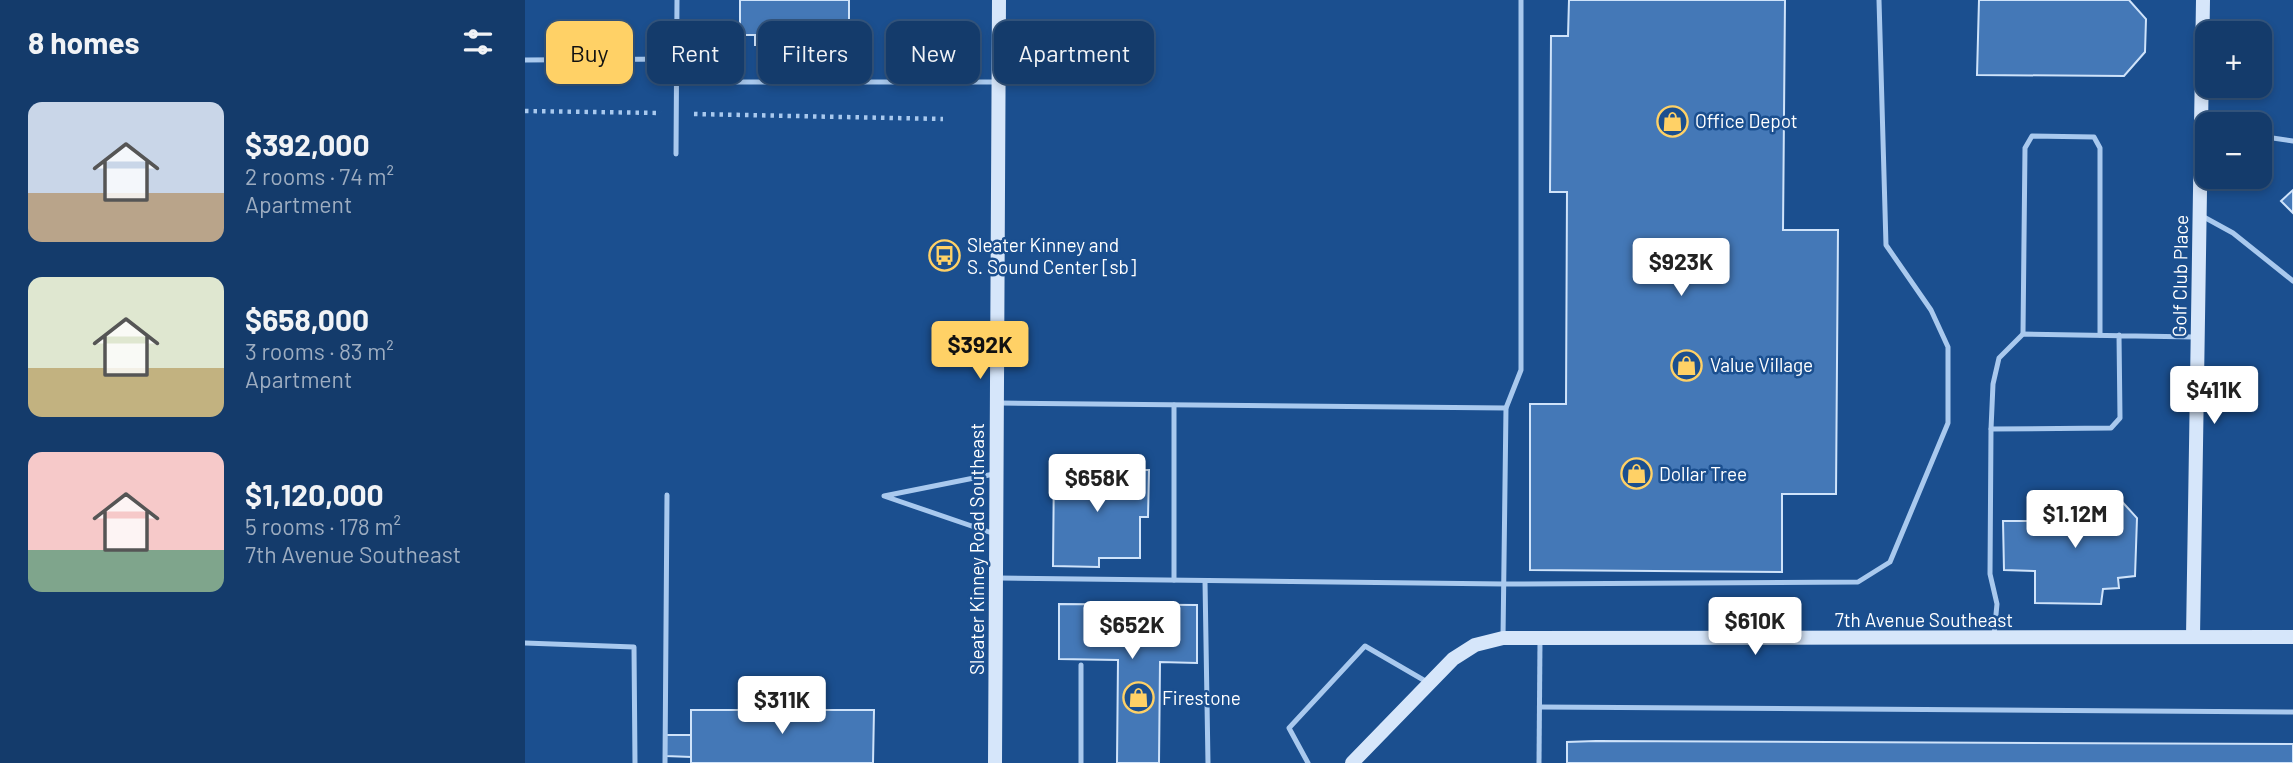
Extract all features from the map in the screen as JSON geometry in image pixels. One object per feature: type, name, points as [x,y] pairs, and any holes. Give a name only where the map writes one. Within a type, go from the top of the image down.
[{"type":"street","name":"Sleater Kinney Road Southeast","points":[[999,0],[999,21]]},
{"type":"street","name":"Golf Club Place","points":[[2203,0],[2204,112]]},
{"type":"street","name":"Sleater Kinney Road Southeast","points":[[995,763],[999,84]]},
{"type":"street","name":"Golf Club Place","points":[[2193,637],[2201,189]]},
{"type":"street","name":"7th Avenue Southeast","points":[[1352,763],[1453,659],[1475,645],[1503,638],[2293,637]]},
{"type":"lane","points":[[677,0],[677,21]]},
{"type":"lane","points":[[1503,638],[1506,408],[1521,370],[1521,0]]},
{"type":"lane","points":[[996,578],[1504,583],[1858,582],[1890,562],[1948,423],[1948,347],[1931,310],[1886,245],[1879,0]]},
{"type":"lane","points":[[525,61],[647,60]]},
{"type":"lane","points":[[744,82],[994,82]]},
{"type":"lane","points":[[676,154],[677,84]]},
{"type":"lane","points":[[1994,639],[1997,604],[1990,574],[1993,384],[1999,358],[2023,334],[2025,148],[2032,136],[2094,137],[2100,148],[2100,335]]},
{"type":"lane","points":[[2272,138],[2293,141]]},
{"type":"lane","points":[[2200,214],[2233,233],[2293,281]]},
{"type":"lane","points":[[2023,334],[2198,337]]},
{"type":"lane","points":[[1991,429],[2111,428],[2120,418],[2119,335]]},
{"type":"lane","points":[[997,403],[1506,408]]},
{"type":"lane","points":[[1174,405],[1174,580]]},
{"type":"lane","points":[[996,535],[884,496],[997,473]]},
{"type":"lane","points":[[665,763],[668,647],[667,495]]},
{"type":"lane","points":[[1205,580],[1209,763]]},
{"type":"lane","points":[[1539,763],[1540,637]]},
{"type":"lane","points":[[525,643],[634,647],[635,763]]},
{"type":"lane","points":[[1308,763],[1289,728],[1365,646],[1430,683]]},
{"type":"lane","points":[[1081,665],[1081,763]]},
{"type":"lane","points":[[1539,707],[2293,712]]},
{"type":"path","points":[[525,111],[943,119]]},
{"type":"building","points":[[740,0],[849,0],[849,21],[758,21],[758,45],[755,45],[755,35],[744,35],[744,21],[740,21]]},
{"type":"building","points":[[1569,0],[1785,0],[1783,230],[1838,230],[1836,494],[1782,494],[1782,572],[1530,570],[1530,404],[1566,404],[1567,192],[1550,192],[1551,36],[1568,36]]},
{"type":"building","points":[[1979,0],[2129,0],[2146,19],[2145,52],[2124,76],[1977,75]]},
{"type":"building","points":[[2293,190],[2293,213],[2281,201]]},
{"type":"building","points":[[1054,464],[1113,465],[1113,470],[1149,470],[1148,517],[1140,517],[1140,558],[1099,558],[1099,567],[1053,566]]},
{"type":"building","points":[[2115,494],[2137,518],[2135,576],[2118,578],[2119,588],[2103,589],[2101,604],[2035,603],[2035,571],[2004,570],[2003,521],[2054,521],[2053,498],[2110,500]]},
{"type":"building","points":[[1059,604],[1197,605],[1197,663],[1160,662],[1159,763],[1117,763],[1118,660],[1059,659]]},
{"type":"building","points":[[691,710],[874,710],[873,763],[691,763]]},
{"type":"building","points":[[666,735],[691,735],[691,757],[666,756]]},
{"type":"building","points":[[1567,742],[2293,744],[2293,763],[1567,763]]},
{"type":"place","name":"Office Depot","points":[[1672,121]]},
{"type":"place","name":"Sleater Kinney and S. Sound Center [sb]","points":[[944,256]]},
{"type":"place","name":"Value Village","points":[[1687,365]]},
{"type":"place","name":"Dollar Tree","points":[[1636,474]]},
{"type":"place","name":"Firestone","points":[[1139,698]]}]
